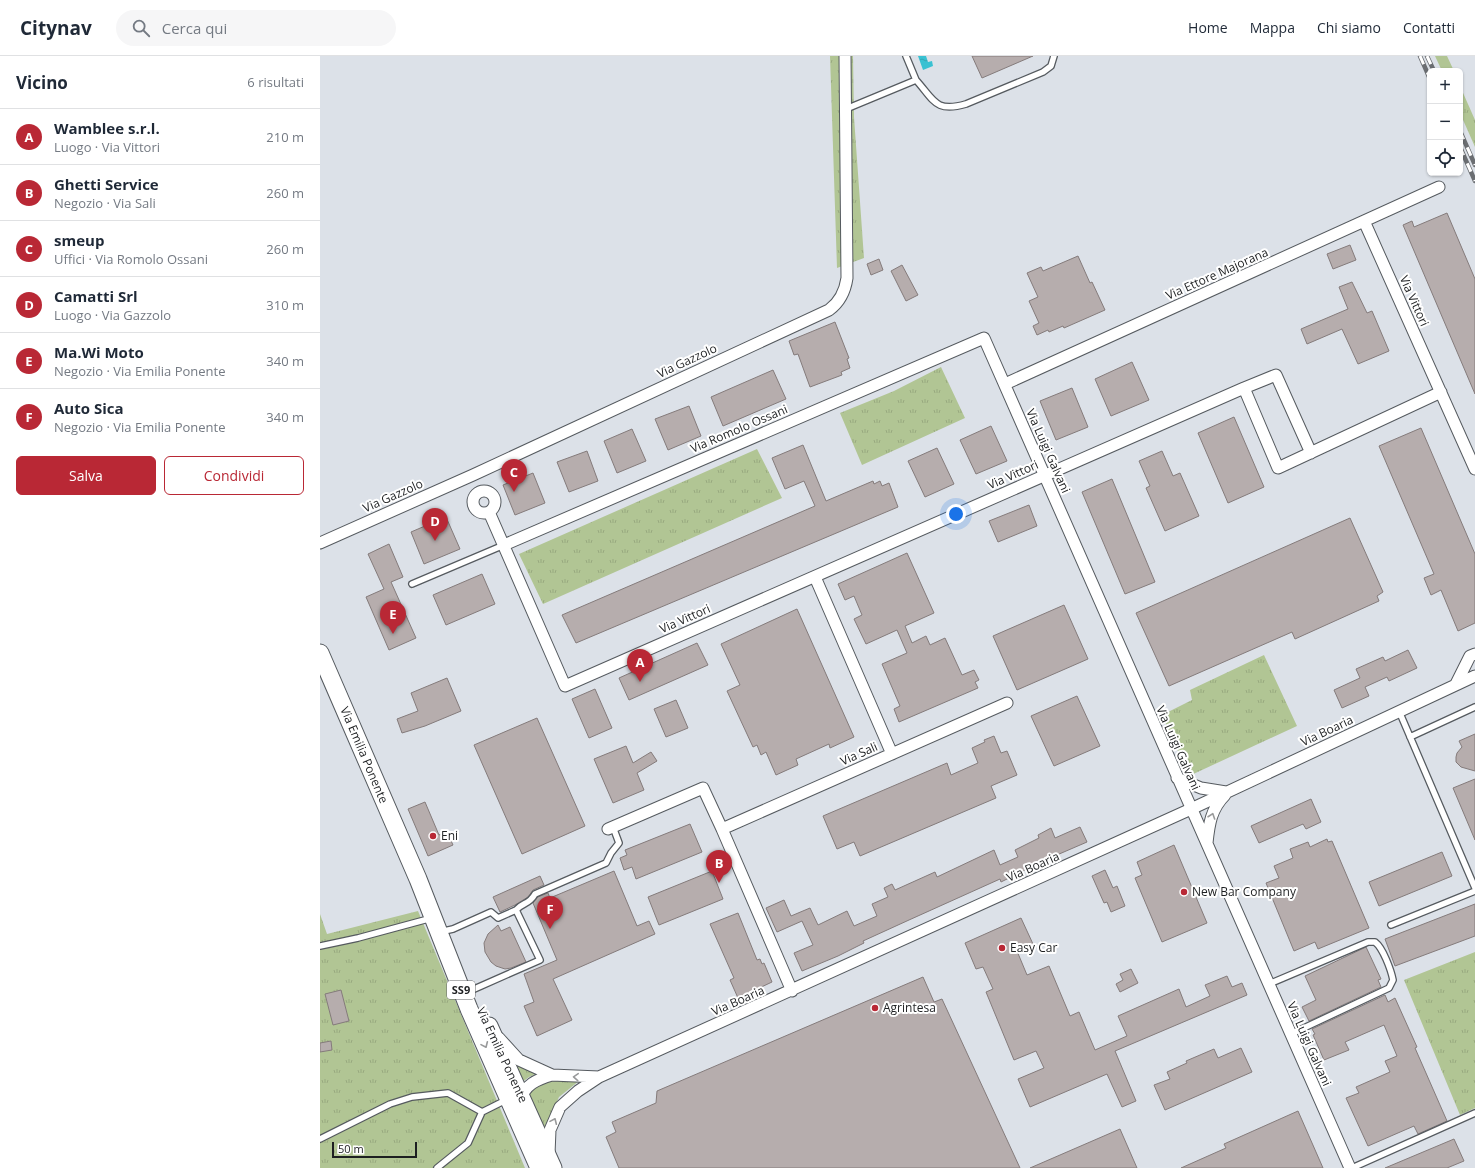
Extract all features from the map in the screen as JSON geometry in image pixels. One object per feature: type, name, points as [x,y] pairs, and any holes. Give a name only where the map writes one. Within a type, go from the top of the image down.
[{"type":"main road","name":"Via Emilia Ponente","points":[[320,654],[418,879],[469,1009],[515,1098],[547,1165]]},
{"type":"main road","name":"Via Emilia Ponente","points":[[418,879],[490,1029],[515,1098],[518,1121],[547,1165]]},
{"type":"street","name":"Via Gazzolo","points":[[320,543],[473,475],[835,306],[843,294],[847,278],[845,56]]},
{"type":"street","name":"Via Ettore Majorana","points":[[1005,384],[1439,187]]},
{"type":"street","name":"Via Vittori","points":[[1364,221],[1475,469]]},
{"type":"street","name":"Via Luigi Galvani","points":[[984,338],[1206,844],[1351,1168]]},
{"type":"street","name":"Via Romolo Ossani","points":[[504,545],[984,338]]},
{"type":"street","name":"Via Vittori","points":[[504,545],[565,686],[1276,374],[1311,453]]},
{"type":"street","points":[[1244,388],[1278,468],[1441,392]]},
{"type":"street","points":[[473,475],[481,492]]},
{"type":"street","points":[[481,492],[488,492],[495,500],[494,507],[489,512],[482,513],[476,510],[474,506],[475,496],[481,492]]},
{"type":"street","points":[[489,512],[504,545]]},
{"type":"street","points":[[815,577],[892,754]]},
{"type":"street","points":[[1456,684],[1470,656],[1475,654]]},
{"type":"street","name":"Via Boaria","points":[[547,1165],[550,1130],[560,1107],[578,1091],[600,1077],[1191,809],[1475,676]]},
{"type":"street","name":"Via Sali","points":[[722,829],[1007,703]]},
{"type":"street","points":[[1177,778],[1201,788],[1228,792]]},
{"type":"street","points":[[611,828],[703,788],[792,991]]},
{"type":"street","points":[[1206,844],[1213,811],[1219,801],[1228,792]]},
{"type":"street","name":"Via Boaria","points":[[490,1029],[519,1060],[552,1075]]},
{"type":"street","name":"Via Boaria","points":[[515,1098],[535,1080],[552,1075],[600,1077]]},
{"type":"lane","points":[[906,56],[916,80],[934,101],[943,107],[953,107],[966,104],[1043,72],[1051,66],[1054,56]]},
{"type":"lane","points":[[845,109],[916,80]]},
{"type":"lane","points":[[412,584],[504,545]]},
{"type":"lane","points":[[1410,737],[1475,707]]},
{"type":"lane","points":[[1392,925],[1475,890],[1399,711]]},
{"type":"lane","points":[[444,931],[453,929],[491,912],[498,918],[516,910],[519,906],[531,900],[535,894],[606,863],[610,853],[619,843],[611,828]]},
{"type":"lane","points":[[472,990],[540,960],[516,910]]},
{"type":"lane","points":[[320,946],[358,938],[433,918]]},
{"type":"lane","points":[[1268,984],[1368,942],[1374,942],[1379,945],[1393,980],[1389,988],[1291,1034]]},
{"type":"lane","points":[[320,1138],[390,1104],[412,1097],[448,1093],[482,1112]]},
{"type":"lane","points":[[437,1168],[468,1143],[482,1112],[515,1098]]},
{"type":"lane","points":[[1351,1168],[1475,1113]]},
{"type":"green space","points":[[830,56],[853,56],[854,117],[864,258],[837,268]]},
{"type":"green space","points":[[1435,56],[1447,56],[1453,68],[1441,68]]},
{"type":"green space","points":[[1463,93],[1475,120],[1475,147],[1463,120]]},
{"type":"green space","points":[[941,367],[965,418],[862,465],[840,413],[894,391]]},
{"type":"green space","points":[[757,449],[782,498],[543,604],[519,554]]},
{"type":"green space","points":[[1264,655],[1297,726],[1189,776],[1162,715],[1192,700],[1190,690]]},
{"type":"green space","points":[[418,911],[525,1168],[320,1168],[320,914],[327,934]]},
{"type":"green space","points":[[1475,952],[1475,1108],[1460,1115],[1404,980]]},
{"type":"green space","points":[[509,1057],[538,1073],[521,1083]]},
{"type":"green space","points":[[579,1081],[559,1097],[543,1133],[528,1097],[534,1088],[540,1083]]},
{"type":"water","points":[[918,56],[926,56],[928,62],[932,61],[933,66],[923,70]]},
{"type":"building","points":[[972,56],[1033,56],[982,78]]},
{"type":"building","points":[[1447,213],[1475,279],[1475,394],[1403,225],[1412,221],[1414,227]]},
{"type":"building","points":[[1350,245],[1356,260],[1333,269],[1327,254]]},
{"type":"building","points":[[1078,256],[1090,283],[1092,282],[1105,310],[1064,328],[1063,326],[1037,335],[1033,326],[1039,323],[1029,301],[1038,297],[1027,273],[1041,267],[1043,271]]},
{"type":"building","points":[[879,259],[883,270],[871,275],[867,264]]},
{"type":"building","points":[[902,265],[918,295],[906,301],[891,271]]},
{"type":"building","points":[[1352,282],[1367,313],[1372,311],[1389,351],[1358,364],[1342,329],[1307,344],[1301,329],[1348,309],[1339,287]]},
{"type":"building","points":[[835,322],[849,358],[847,359],[850,368],[841,372],[842,375],[810,387],[798,354],[794,355],[789,341]]},
{"type":"building","points":[[1132,362],[1149,400],[1111,416],[1095,379]]},
{"type":"building","points":[[773,370],[786,399],[723,426],[711,397]]},
{"type":"building","points":[[1072,388],[1088,427],[1056,440],[1040,401]]},
{"type":"building","points":[[689,406],[701,436],[668,450],[655,419]]},
{"type":"building","points":[[1234,417],[1264,487],[1228,503],[1198,433]]},
{"type":"building","points":[[991,426],[1007,461],[976,474],[960,440]]},
{"type":"building","points":[[1421,428],[1475,554],[1475,623],[1458,631],[1441,590],[1431,595],[1424,578],[1434,574],[1379,446]]},
{"type":"building","points":[[632,429],[646,461],[617,473],[604,441]]},
{"type":"building","points":[[803,445],[826,501],[873,481],[874,484],[880,481],[882,486],[889,483],[898,507],[576,643],[562,615],[815,506],[804,481],[785,489],[772,458]]},
{"type":"building","points":[[937,448],[954,484],[925,497],[908,461]]},
{"type":"building","points":[[587,451],[598,481],[569,492],[557,462]]},
{"type":"building","points":[[1162,451],[1173,476],[1180,473],[1199,516],[1165,531],[1146,488],[1150,486],[1139,461]]},
{"type":"building","points":[[533,473],[545,503],[515,515],[503,485]]},
{"type":"building","points":[[1112,479],[1155,582],[1125,594],[1082,492]]},
{"type":"building","points":[[1029,505],[1037,526],[998,542],[989,521]]},
{"type":"building","points":[[446,517],[460,549],[424,564],[411,532]]},
{"type":"building","points":[[1350,518],[1383,592],[1377,596],[1379,601],[1295,639],[1292,632],[1169,686],[1136,613]]},
{"type":"building","points":[[389,544],[403,577],[391,582],[416,638],[389,650],[366,597],[384,589],[368,554]]},
{"type":"building","points":[[907,553],[934,613],[905,626],[912,643],[926,636],[930,645],[945,638],[962,675],[974,670],[979,680],[975,682],[978,688],[899,722],[894,709],[900,706],[882,664],[907,653],[897,630],[866,644],[854,619],[862,615],[854,596],[845,600],[838,584]]},
{"type":"building","points":[[482,574],[495,604],[446,625],[433,595]]},
{"type":"building","points":[[1064,605],[1088,659],[1017,690],[993,636]]},
{"type":"building","points":[[797,609],[854,737],[830,748],[829,744],[796,759],[798,765],[776,775],[766,752],[761,755],[757,745],[753,747],[727,691],[740,685],[721,644]]},
{"type":"building","points":[[697,643],[708,665],[629,700],[619,678]]},
{"type":"building","points":[[1408,650],[1417,668],[1389,681],[1387,677],[1365,687],[1369,696],[1342,708],[1334,690],[1360,678],[1356,669],[1383,657],[1385,661]]},
{"type":"building","points":[[447,678],[461,711],[425,726],[402,733],[397,719],[418,711],[411,693]]},
{"type":"building","points":[[595,689],[612,728],[589,738],[572,699]]},
{"type":"building","points":[[1077,696],[1100,746],[1054,766],[1031,716]]},
{"type":"building","points":[[676,700],[688,728],[666,737],[654,709]]},
{"type":"building","points":[[537,718],[585,826],[522,854],[474,745]]},
{"type":"building","points":[[1475,734],[1475,771],[1461,767],[1456,762],[1456,757],[1457,753],[1462,747],[1459,741]]},
{"type":"building","points":[[994,736],[1001,753],[1007,751],[1017,775],[991,786],[996,798],[860,856],[854,842],[837,849],[823,816],[947,763],[951,775],[978,763],[972,748],[985,742],[984,740]]},
{"type":"building","points":[[626,746],[633,763],[651,752],[657,761],[637,773],[644,790],[613,803],[594,759]]},
{"type":"building","points":[[1475,779],[1475,840],[1453,788]]},
{"type":"building","points":[[1311,799],[1321,822],[1306,829],[1303,824],[1259,843],[1251,826]]},
{"type":"building","points":[[425,802],[439,835],[447,832],[453,845],[428,856],[408,809]]},
{"type":"building","points":[[690,824],[702,852],[636,879],[632,867],[624,870],[620,858],[627,855],[625,850]]},
{"type":"building","points":[[1080,827],[1087,842],[1043,861],[1001,882],[1000,879],[909,920],[863,941],[864,943],[838,956],[802,971],[794,953],[813,945],[802,921],[777,932],[766,908],[784,900],[791,916],[810,908],[818,925],[847,911],[854,926],[877,916],[872,904],[888,897],[884,888],[892,884],[895,890],[935,872],[937,877],[994,850],[1000,865],[1018,857],[1015,850],[1039,838],[1038,835],[1051,828],[1055,838]]},
{"type":"building","points":[[1327,839],[1328,842],[1332,841],[1369,928],[1318,949],[1315,942],[1294,951],[1266,883],[1279,878],[1274,866],[1293,858],[1290,849],[1308,842],[1310,847]]},
{"type":"building","points":[[1174,845],[1207,923],[1162,942],[1135,878],[1142,875],[1137,862]]},
{"type":"building","points":[[1442,852],[1452,876],[1379,906],[1369,882]]},
{"type":"building","points":[[1105,870],[1113,888],[1117,886],[1125,906],[1111,912],[1107,902],[1104,903],[1092,876]]},
{"type":"building","points":[[614,871],[637,926],[649,921],[655,934],[553,979],[572,1020],[537,1036],[524,1006],[534,1002],[524,974],[557,960],[533,903],[538,897],[548,893],[550,898]]},
{"type":"building","points":[[712,871],[723,899],[659,925],[648,897]]},
{"type":"building","points":[[540,876],[544,885],[533,890],[528,897],[515,905],[500,912],[493,897]]},
{"type":"building","points":[[1475,904],[1475,936],[1395,966],[1385,939]]},
{"type":"building","points":[[738,913],[757,960],[760,959],[762,964],[764,963],[772,982],[738,998],[730,980],[734,978],[710,924]]},
{"type":"building","points":[[1021,918],[1033,944],[1017,951],[1027,975],[1049,966],[1070,1016],[1079,1012],[1095,1050],[1127,1036],[1118,1016],[1179,989],[1186,1007],[1210,996],[1205,985],[1227,976],[1232,987],[1242,983],[1247,995],[1115,1051],[1136,1101],[1122,1107],[1107,1074],[1030,1107],[1018,1079],[1044,1068],[1036,1051],[1014,1060],[986,992],[993,989],[983,967],[976,969],[965,943]]},
{"type":"building","points":[[498,925],[501,931],[510,927],[526,962],[505,969],[496,966],[491,962],[485,952],[484,943],[488,934]]},
{"type":"building","points":[[1366,947],[1381,979],[1378,980],[1381,987],[1309,1021],[1302,1007],[1316,1000],[1305,976]]},
{"type":"building","points":[[1131,969],[1138,983],[1120,992],[1116,984],[1123,980],[1120,974]]},
{"type":"building","points":[[923,977],[934,1002],[942,999],[1020,1168],[619,1168],[606,1137],[616,1132],[612,1122],[656,1103],[657,1091]]},
{"type":"building","points":[[341,990],[349,1021],[333,1025],[325,994]]},
{"type":"building","points":[[1385,995],[1388,1002],[1395,998],[1447,1121],[1418,1134],[1414,1126],[1368,1146],[1346,1098],[1359,1093],[1356,1087],[1390,1072],[1385,1061],[1397,1056],[1384,1025],[1345,1042],[1349,1050],[1324,1060],[1313,1035],[1315,1034],[1312,1029]]},
{"type":"building","points":[[331,1041],[332,1050],[320,1052],[320,1043]]},
{"type":"building","points":[[1241,1048],[1252,1072],[1165,1110],[1154,1085],[1170,1079],[1167,1072],[1187,1063],[1186,1061],[1214,1049],[1218,1058]]},
{"type":"building","points":[[1298,1111],[1323,1168],[1181,1168],[1226,1148],[1224,1144]]},
{"type":"building","points":[[1120,1129],[1137,1168],[1030,1168]]},
{"type":"building","points":[[1454,1139],[1464,1161],[1447,1168],[1385,1168]]},
{"type":"railway","points":[[1420,56],[1427,72]]},
{"type":"railway","points":[[1427,56],[1433,68]]},
{"type":"railway","points":[[1463,138],[1475,165]]},
{"type":"railway","points":[[1463,154],[1475,181]]},
{"type":"place","name":"smeup","points":[[514,492]]},
{"type":"place","name":"Camatti Srl","points":[[435,541]]},
{"type":"place","name":"Ma.Wi Moto","points":[[393,634]]},
{"type":"place","name":"Wamblee s.r.l.","points":[[640,682]]},
{"type":"place","name":"Eni","points":[[433,836]]},
{"type":"place","name":"Ghetti Service","points":[[719,883]]},
{"type":"place","name":"New Bar Company","points":[[1184,892]]},
{"type":"place","name":"Auto Sica","points":[[550,929]]},
{"type":"place","name":"Easy Car","points":[[1002,948]]},
{"type":"place","name":"Agrintesa","points":[[875,1008]]}]
